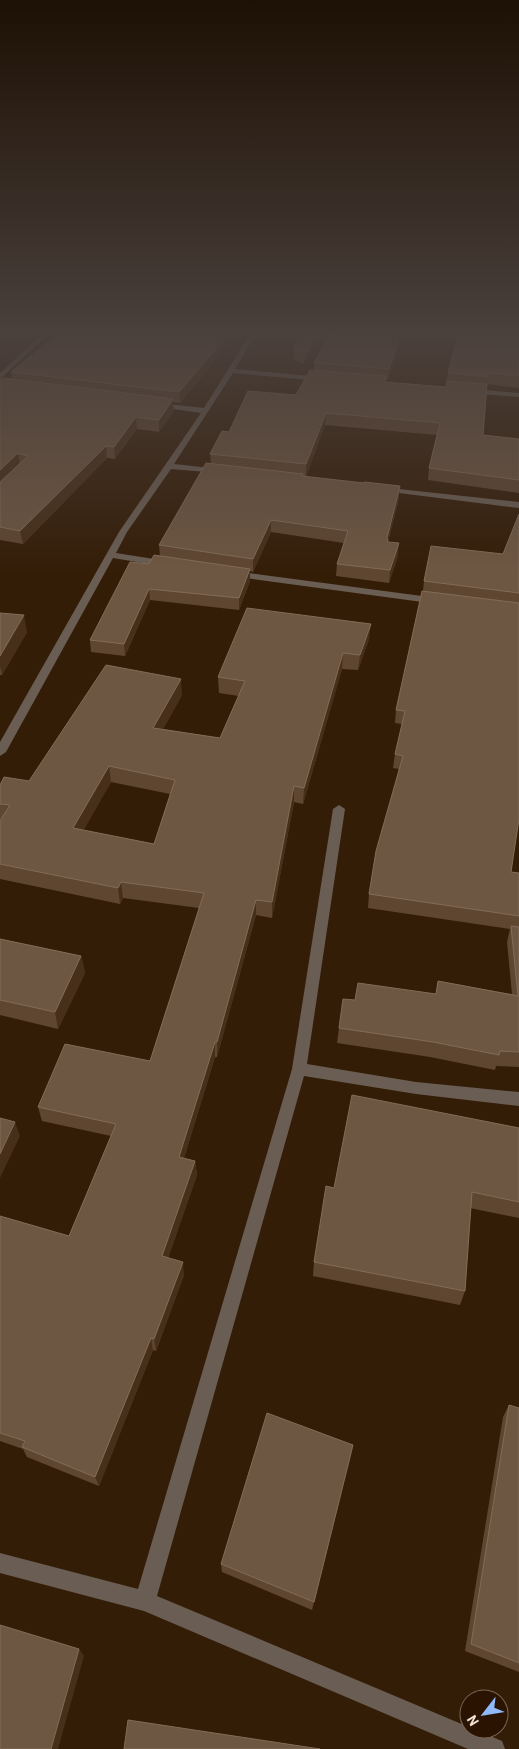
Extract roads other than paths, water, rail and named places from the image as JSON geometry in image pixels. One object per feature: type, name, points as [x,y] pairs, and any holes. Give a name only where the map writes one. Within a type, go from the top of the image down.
[{"type":"street","points":[[0,752],[123,532],[205,413]]},
{"type":"street","points":[[169,466],[229,472]]},
{"type":"street","points":[[376,488],[519,505]]},
{"type":"street","points":[[110,555],[177,565]]},
{"type":"street","points":[[225,572],[450,603]]},
{"type":"street","points":[[144,1601],[299,1069],[338,809]]},
{"type":"street","points":[[299,1069],[416,1088],[519,1098]]},
{"type":"street","points":[[0,1563],[144,1601],[494,1749]]}]
